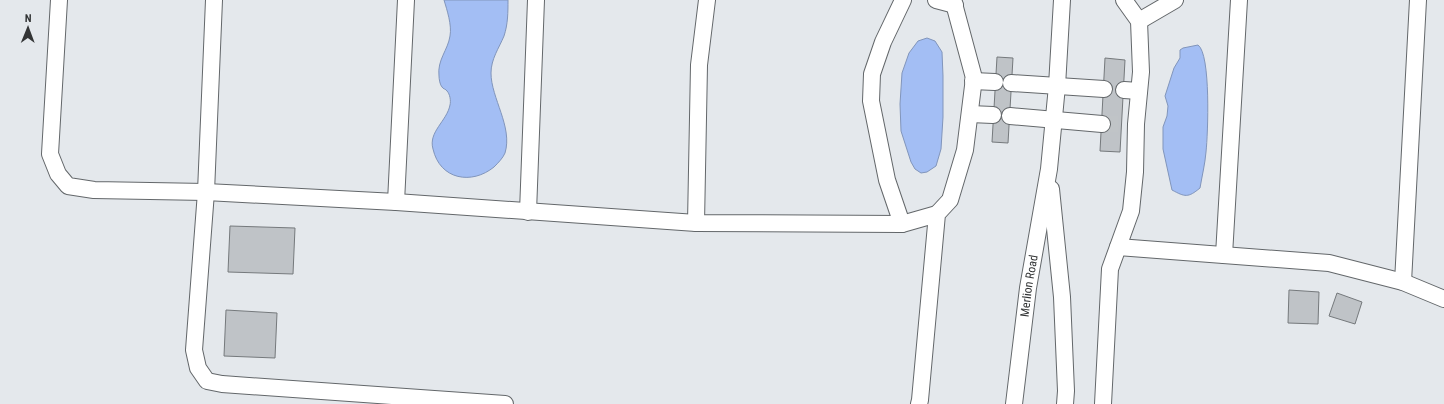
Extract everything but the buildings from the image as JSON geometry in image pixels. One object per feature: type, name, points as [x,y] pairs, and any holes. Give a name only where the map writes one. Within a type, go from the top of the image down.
[{"type":"street","points":[[59,0],[50,154],[58,174],[68,186],[94,190],[206,192],[396,202],[696,223],[902,224],[937,214],[950,200],[965,150],[974,78],[954,3],[936,0]]},
{"type":"street","points":[[214,0],[206,192],[194,350],[198,368],[207,381],[222,384],[505,404]]},
{"type":"street","points":[[396,202],[406,0]]},
{"type":"street","points":[[528,212],[536,0]]},
{"type":"street","points":[[696,223],[699,65],[707,0]]},
{"type":"street","points":[[902,224],[887,180],[871,101],[872,74],[883,42],[903,0]]},
{"type":"street","name":"Merlion Road","points":[[1014,404],[1028,288],[1049,169],[1057,86],[1062,0]]},
{"type":"street","points":[[1103,404],[1110,269],[1131,210],[1135,172],[1129,124],[1132,90],[1141,72],[1139,22],[1124,0]]},
{"type":"street","points":[[1139,22],[1175,0]]},
{"type":"street","points":[[1224,255],[1239,0]]},
{"type":"street","points":[[1404,282],[1418,0]]},
{"type":"street","points":[[973,81],[995,82]]},
{"type":"street","points":[[1012,83],[1104,89]]},
{"type":"street","points":[[970,114],[993,115]]},
{"type":"street","points":[[1010,116],[1102,124]]},
{"type":"street","name":"Merlion Road","points":[[1049,169],[1062,297],[1066,391],[1065,404]]},
{"type":"street","points":[[919,404],[937,214]]},
{"type":"street","points":[[1118,247],[1329,263],[1404,282],[1444,299]]},
{"type":"water","points":[[444,0],[508,0],[508,18],[504,36],[491,68],[492,83],[504,123],[507,143],[502,159],[485,173],[476,176],[458,176],[450,173],[442,167],[433,149],[433,137],[448,111],[450,103],[449,94],[447,90],[441,86],[439,77],[441,60],[449,41],[450,32],[449,18]]},
{"type":"water","points":[[927,38],[935,41],[942,52],[943,117],[941,149],[936,166],[927,172],[921,173],[915,169],[911,162],[901,131],[900,104],[902,73],[909,53],[918,41]]},
{"type":"water","points":[[1198,45],[1202,51],[1207,78],[1207,143],[1200,188],[1192,194],[1183,195],[1172,190],[1163,149],[1163,127],[1167,116],[1168,106],[1165,96],[1174,68],[1180,58],[1180,50]]},
{"type":"tunnel","points":[[1102,124],[1122,124]]}]
